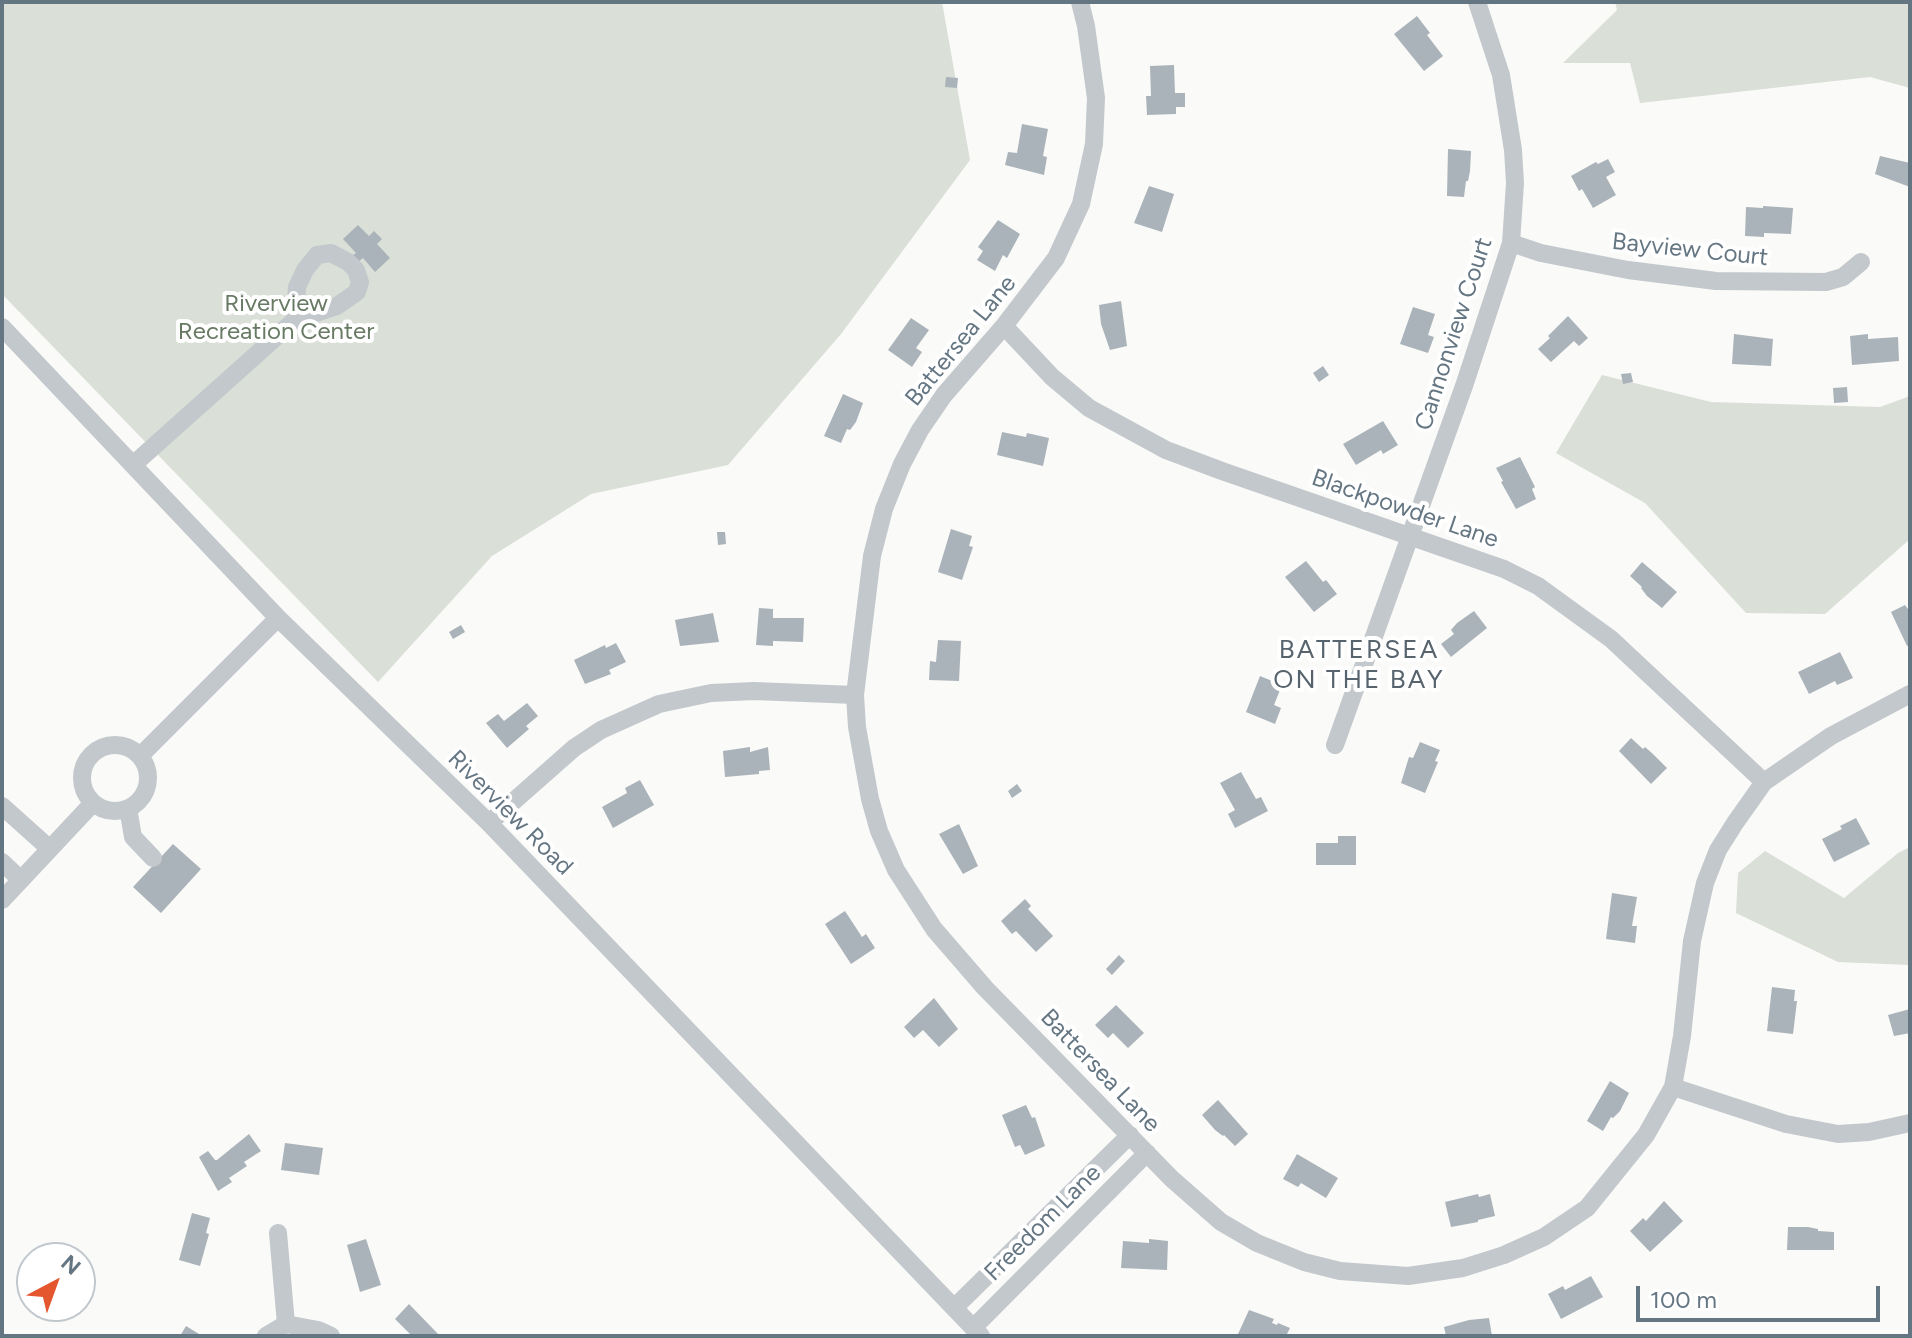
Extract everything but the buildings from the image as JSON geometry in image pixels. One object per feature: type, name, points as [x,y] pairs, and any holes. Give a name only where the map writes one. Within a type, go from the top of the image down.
[{"type":"street","name":"Battersea Lane","points":[[1080,2],[1096,98],[1094,144],[1088,178],[1076,218],[1056,258],[1004,326],[939,402],[920,430],[895,479],[872,556],[855,695],[861,754],[874,815],[896,870],[919,909],[985,988],[1172,1179],[1221,1222],[1279,1254],[1340,1271],[1383,1276],[1442,1273],[1485,1263],[1544,1237],[1587,1208],[1637,1148],[1673,1087],[1692,941],[1705,883],[1718,850],[1764,782],[1864,716],[1910,694]]},
{"type":"street","name":"Cannonview Court","points":[[1335,745],[1464,386],[1511,243],[1515,183],[1513,150],[1501,75],[1477,2]]},
{"type":"street","name":"Bayview Court","points":[[1511,243],[1541,253],[1628,270],[1716,281],[1826,282],[1843,277],[1861,262]]},
{"type":"street","points":[[134,464],[295,320]]},
{"type":"street","name":"Blackpowder Lane","points":[[1004,326],[1052,377],[1089,408],[1166,450],[1504,569],[1538,586],[1611,639],[1764,782]]},
{"type":"street","name":"Riverview Road","points":[[2,327],[278,618],[489,823],[977,1332]]},
{"type":"street","points":[[140,756],[278,618]]},
{"type":"street","points":[[489,823],[574,748],[601,730],[659,704],[711,693],[754,691],[855,695]]},
{"type":"street","points":[[115,744],[127,747],[140,756],[146,766],[147,786],[141,799],[128,808],[108,810],[93,803],[83,787],[82,775],[87,759],[94,751],[115,744]]},
{"type":"street","points":[[2,900],[93,803]]},
{"type":"street","points":[[2,806],[50,849]]},
{"type":"street","points":[[128,808],[133,837],[153,858]]},
{"type":"street","points":[[2,862],[21,880]]},
{"type":"street","points":[[1673,1087],[1786,1124],[1838,1134],[1869,1132],[1910,1123]]},
{"type":"street","name":"Freedom Lane","points":[[954,1308],[1130,1135]]},
{"type":"street","name":"Freedom Lane","points":[[977,1332],[1147,1153]]},
{"type":"street","points":[[278,1233],[286,1324]]},
{"type":"street","points":[[266,1336],[286,1324],[318,1330],[331,1336]]},
{"type":"green space","name":"Riverview Recreation Center","points":[[2,2],[942,2],[970,160],[841,334],[728,465],[591,494],[492,556],[378,682],[2,294]]},
{"type":"green space","points":[[1615,2],[1910,2],[1910,88],[1870,77],[1640,103],[1630,63],[1563,63],[1617,10]]},
{"type":"green space","points":[[1602,375],[1711,402],[1880,407],[1910,396],[1910,539],[1825,614],[1746,613],[1645,503],[1556,453]]},
{"type":"green space","points":[[1910,847],[1910,965],[1838,962],[1736,913],[1738,873],[1765,851],[1844,898],[1898,853]]},
{"type":"district","name":"BATTERSEA ON THE BAY","points":[[1359,665]]}]
